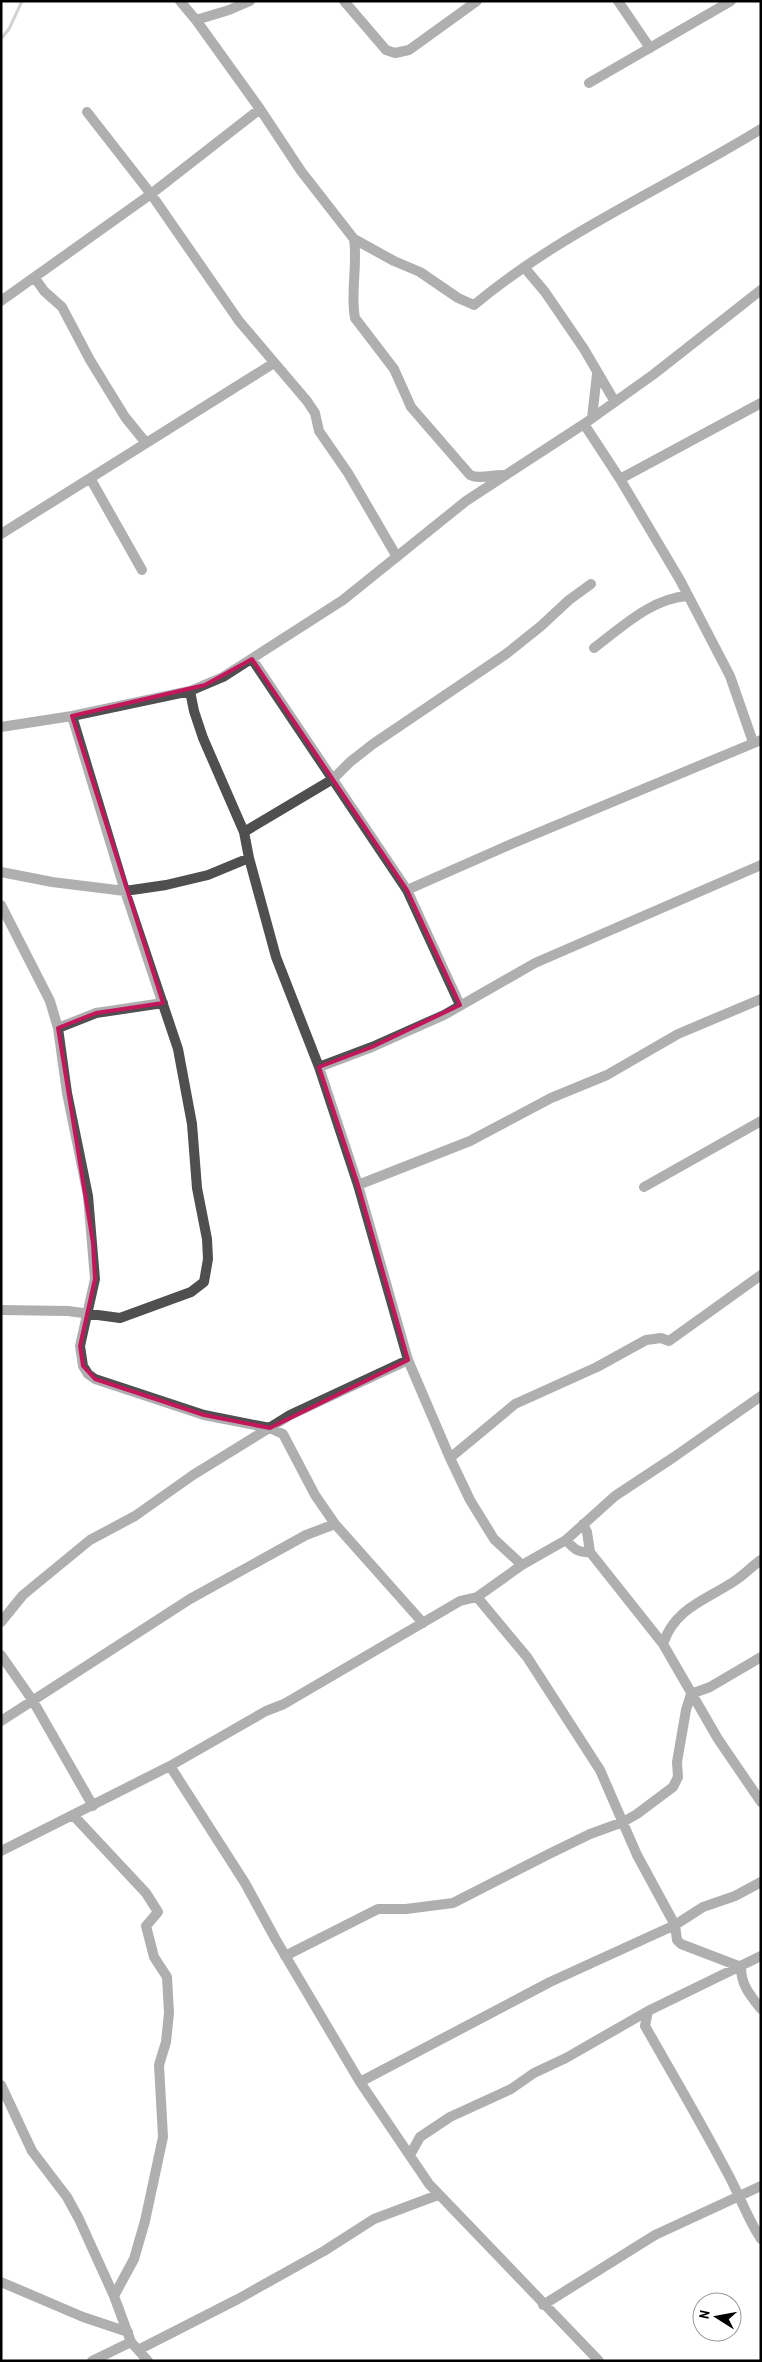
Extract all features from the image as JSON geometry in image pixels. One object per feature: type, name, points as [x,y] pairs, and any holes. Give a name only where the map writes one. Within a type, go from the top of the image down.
[{"type":"street","points":[[180,1],[196,20],[260,109],[302,171],[354,238],[394,261],[420,272],[458,298],[474,306],[524,267],[586,228],[761,129]]},
{"type":"street","points":[[196,20],[229,10],[250,1]]},
{"type":"street","points":[[344,1],[386,50],[395,53],[408,50],[478,1]]},
{"type":"street","points":[[618,1],[650,48]]},
{"type":"street","points":[[589,83],[732,1]]},
{"type":"street","points":[[1,301],[151,194],[260,109]]},
{"type":"street","points":[[87,112],[151,194],[239,321],[315,413],[319,431],[348,473],[397,557]]},
{"type":"street","points":[[354,238],[357,257],[353,308],[355,318],[394,369],[411,407],[470,476],[478,478],[494,474],[505,474]]},
{"type":"street","points":[[524,267],[545,292],[584,350],[615,402]]},
{"type":"street","points":[[35,278],[44,291],[62,307],[90,360],[125,417],[146,443]]},
{"type":"street","points":[[1,727],[72,716],[190,691],[223,677],[343,600],[466,501],[615,402],[654,374],[761,290]]},
{"type":"street","points":[[1,534],[274,363]]},
{"type":"street","points":[[407,890],[757,741],[730,676],[688,596],[588,421],[597,374]]},
{"type":"street","points":[[620,479],[761,403]]},
{"type":"street","points":[[90,478],[142,570]]},
{"type":"street","points":[[244,832],[333,779],[350,762],[373,744],[506,654],[541,626],[569,600],[591,584]]},
{"type":"street","points":[[594,648],[657,603],[673,596],[688,596]]},
{"type":"street","points":[[252,658],[407,890],[460,1005]]},
{"type":"street","points":[[190,691],[203,738],[244,832],[249,858],[276,957],[319,1067],[358,1184],[408,1360],[470,1500],[494,1539],[522,1565]]},
{"type":"street","points":[[1,1310],[54,1311],[120,1318],[191,1292],[201,1286],[206,1276],[207,1239],[197,1188],[192,1124],[178,1049],[125,891],[72,716]]},
{"type":"street","points":[[1,872],[52,882],[125,891],[166,885],[208,875],[249,858]]},
{"type":"street","points":[[319,1067],[372,1047],[444,1015],[535,963],[761,865]]},
{"type":"street","points":[[1,906],[50,1001],[58,1028],[67,1093],[88,1196],[95,1280],[80,1346],[83,1366],[88,1374],[95,1379],[204,1414],[270,1428],[284,1434],[300,1469],[335,1524],[423,1623]]},
{"type":"street","points":[[358,1184],[470,1140],[551,1098],[607,1075],[678,1034],[761,999]]},
{"type":"street","points":[[58,1028],[96,1013],[163,1003]]},
{"type":"street","points":[[644,1187],[761,1121]]},
{"type":"street","points":[[450,1458],[515,1404],[597,1367],[646,1340],[661,1338],[668,1341],[761,1275]]},
{"type":"street","points":[[1,1622],[23,1595],[90,1540],[135,1516],[193,1474],[290,1415],[408,1360]]},
{"type":"street","points":[[1,1851],[73,1814],[93,1806],[170,1766],[266,1711],[284,1704],[460,1601],[477,1598],[522,1565],[566,1540],[615,1496],[761,1396]]},
{"type":"street","points":[[1,1721],[190,1599],[306,1535],[335,1524]]},
{"type":"street","points":[[583,1524],[588,1532],[590,1552],[663,1644],[718,1739],[761,1802]]},
{"type":"street","points":[[566,1540],[575,1550],[582,1553],[590,1552]]},
{"type":"street","points":[[663,1644],[668,1628],[675,1620],[706,1597],[737,1580],[761,1560]]},
{"type":"street","points":[[477,1598],[527,1657],[600,1770],[637,1855],[675,1925],[677,1940],[681,1944],[741,1967]]},
{"type":"street","points":[[1,1655],[33,1701],[93,1806]]},
{"type":"street","points":[[285,1956],[378,1908],[406,1909],[453,1903],[590,1834],[623,1822],[658,1800],[673,1787],[678,1776],[677,1762],[686,1710],[692,1694],[710,1687],[761,1657]]},
{"type":"street","points":[[170,1766],[245,1884],[285,1956],[360,2082],[438,2195],[598,2361]]},
{"type":"street","points":[[73,1814],[146,1893],[158,1912],[146,1926],[154,1957],[167,1977],[169,2013],[166,2042],[159,2065],[163,2137],[159,2161],[134,2259],[114,2296]]},
{"type":"street","points":[[360,2082],[550,1982],[675,1925],[703,1907],[735,1896],[761,1882]]},
{"type":"street","points":[[410,2155],[420,2137],[450,2117],[511,2089],[534,2072],[574,2054],[648,2011],[720,1974],[741,1967],[761,1956]]},
{"type":"street","points":[[741,1967],[741,1979],[761,2009]]},
{"type":"street","points":[[648,2011],[645,2026],[740,2196],[747,2217],[761,2239]]},
{"type":"street","points":[[1,2085],[32,2151],[66,2197],[79,2219],[114,2296],[132,2342],[148,2361]]},
{"type":"street","points":[[543,2305],[655,2235],[761,2186]]},
{"type":"street","points":[[92,2361],[132,2342],[238,2299],[374,2219],[438,2195]]},
{"type":"street","points":[[1,2282],[83,2317],[132,2342]]},
{"type":"highlighted area","points":[[252,659],[407,890],[460,1005],[372,1047],[319,1067],[358,1185],[408,1360],[270,1428],[204,1415],[95,1379],[83,1366],[80,1346],[95,1279],[93,1243],[58,1028],[96,1013],[163,1003],[72,716],[205,685]]},
{"type":"waterway","points":[[1,39],[9,29],[22,1]]}]
